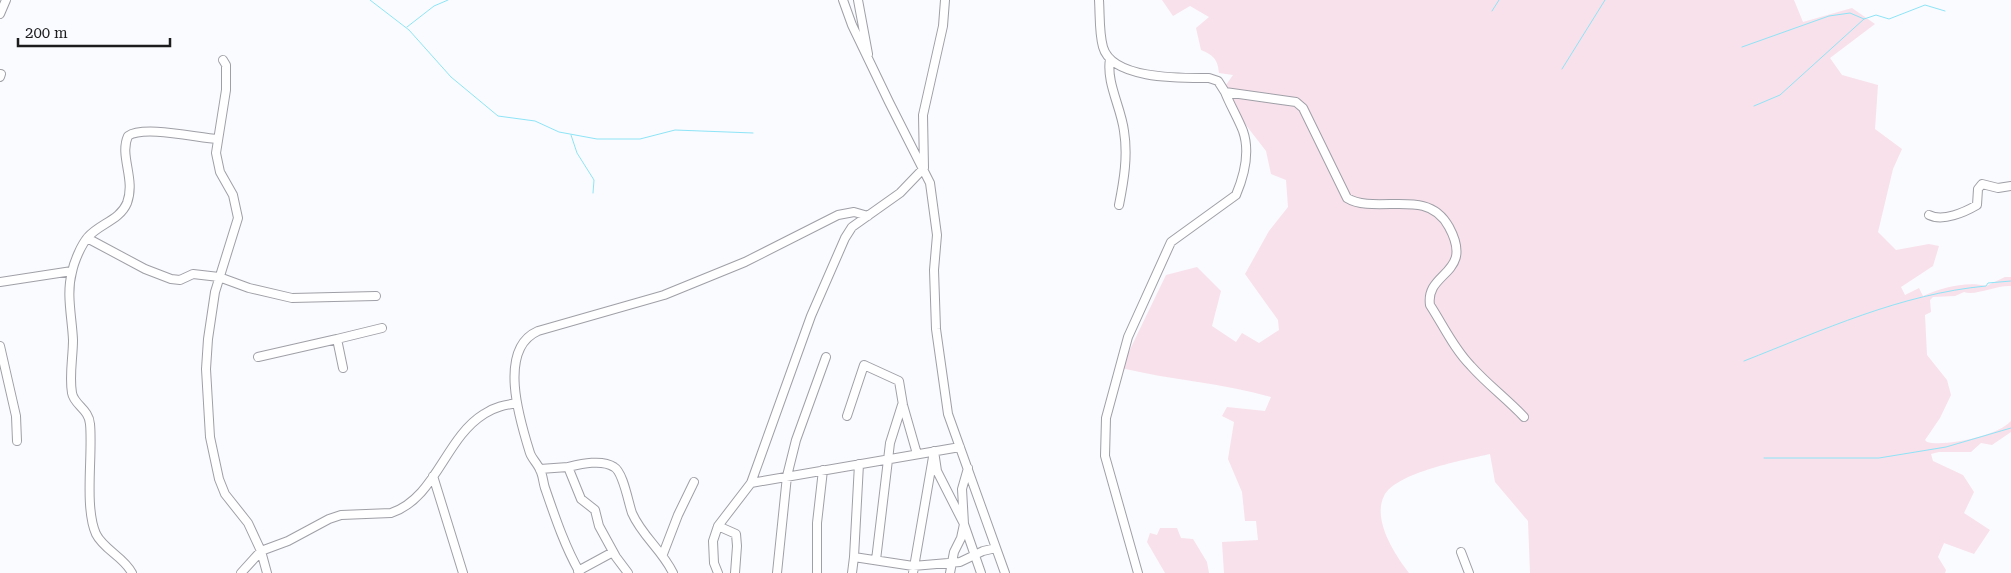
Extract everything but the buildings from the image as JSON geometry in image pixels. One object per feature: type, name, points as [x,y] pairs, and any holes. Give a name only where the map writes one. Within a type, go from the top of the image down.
[{"type":"street","points":[[0,14],[6,0]]},
{"type":"street","points":[[843,0],[868,59],[930,183],[937,235],[934,270],[936,329],[948,414],[1005,573]]},
{"type":"street","points":[[858,0],[868,59]]},
{"type":"street","points":[[718,573],[714,563],[714,541],[718,526],[750,483],[811,316],[852,227],[900,193],[924,168],[923,115],[942,26],[945,0]]},
{"type":"street","points":[[1099,0],[1103,47],[1110,59],[1127,69],[1141,73],[1215,79],[1225,92],[1245,139],[1245,160],[1236,196],[1171,242],[1128,337],[1106,418],[1105,456],[1138,573]]},
{"type":"street","points":[[1110,59],[1109,75],[1125,132],[1126,171],[1119,205]]},
{"type":"street","points":[[223,60],[226,64],[226,90],[216,153],[220,172],[233,195],[238,218],[220,278],[208,339],[206,369],[211,449],[216,474],[225,494],[248,523],[261,551],[267,573]]},
{"type":"street","points":[[1225,92],[1300,104],[1345,193],[1354,202],[1420,205],[1432,208],[1446,221],[1457,244],[1458,253],[1454,263],[1433,288],[1429,297],[1430,305],[1459,352],[1471,367],[1505,396],[1524,417]]},
{"type":"street","points":[[132,573],[126,564],[100,539],[94,526],[90,474],[90,421],[87,412],[72,395],[72,339],[69,298],[72,271],[87,238],[121,213],[127,203],[131,183],[125,148],[128,136],[137,132],[149,132],[218,140]]},
{"type":"street","points":[[1929,215],[1946,216],[1971,208],[1977,204],[1978,188],[1982,184],[1998,188],[2011,186]]},
{"type":"street","points":[[613,552],[579,572],[554,516],[540,469],[530,455],[517,403],[515,373],[519,349],[526,338],[533,334],[664,295],[745,262],[838,215],[854,212],[868,216]]},
{"type":"street","points":[[87,238],[145,269],[171,279],[180,280],[193,274],[220,278],[249,288],[292,298],[376,296]]},
{"type":"street","points":[[0,282],[72,271]]},
{"type":"street","points":[[258,356],[382,328]]},
{"type":"street","points":[[337,338],[343,368]]},
{"type":"street","points":[[0,346],[16,416],[17,441]]},
{"type":"street","points":[[777,573],[787,476],[796,440],[826,357]]},
{"type":"street","points":[[847,416],[864,365],[898,381],[902,405],[918,454]]},
{"type":"street","points":[[241,573],[261,551],[288,541],[341,515],[391,513],[398,511],[412,502],[433,476],[456,441],[477,419],[492,409],[517,403]]},
{"type":"street","points":[[876,560],[890,442],[902,405]]},
{"type":"street","points":[[750,483],[960,447]]},
{"type":"street","points":[[934,452],[937,471],[964,524],[981,573]]},
{"type":"street","points":[[913,569],[934,452]]},
{"type":"street","points":[[540,469],[582,463],[612,465],[619,471],[627,499],[641,531],[663,554],[673,573]]},
{"type":"street","points":[[852,573],[859,464]]},
{"type":"street","points":[[568,466],[581,499],[595,510],[599,526],[613,552],[628,573]]},
{"type":"street","points":[[950,573],[954,552],[961,538],[964,524],[962,489],[968,468]]},
{"type":"street","points":[[817,573],[816,524],[823,470]]},
{"type":"street","points":[[433,476],[463,573]]},
{"type":"street","points":[[663,554],[678,515],[694,482]]},
{"type":"street","points":[[718,526],[736,534],[735,573]]},
{"type":"street","points":[[854,557],[913,569],[968,560],[996,548]]},
{"type":"street","points":[[1461,552],[1468,573]]},
{"type":"shaded area","points":[[1162,0],[1794,0],[1803,22],[1852,8],[1875,24],[1830,58],[1842,75],[1878,85],[1875,129],[1902,149],[1893,169],[1878,232],[1896,250],[1929,244],[1939,246],[1933,266],[1901,287],[1905,295],[1919,288],[1923,296],[1954,286],[1971,284],[1986,286],[2005,277],[2011,277],[2011,286],[1974,293],[1964,292],[1955,296],[1933,297],[1930,300],[1931,312],[1925,315],[1927,355],[1947,380],[1951,395],[1940,418],[1925,440],[1935,443],[1958,442],[1983,436],[2011,421],[2011,432],[1992,445],[1981,443],[1971,452],[1939,452],[1931,454],[1933,461],[1963,475],[1974,492],[1964,513],[1990,530],[1974,554],[1944,543],[1938,557],[1946,570],[1945,573],[1530,573],[1528,521],[1495,482],[1490,454],[1432,468],[1416,474],[1402,480],[1384,496],[1381,505],[1383,526],[1392,547],[1409,573],[1224,573],[1222,542],[1258,540],[1256,521],[1245,521],[1242,492],[1228,459],[1234,422],[1222,416],[1227,407],[1265,411],[1271,397],[1234,388],[1121,368],[1166,275],[1197,267],[1221,291],[1212,326],[1236,342],[1242,333],[1259,343],[1279,330],[1278,320],[1245,274],[1269,231],[1288,207],[1286,180],[1271,174],[1266,151],[1242,120],[1226,85],[1233,75],[1219,73],[1214,58],[1201,50],[1196,28],[1209,17],[1190,6],[1173,16]]},
{"type":"shaded area","points":[[1160,528],[1177,528],[1181,538],[1193,539],[1207,562],[1209,573],[1165,573],[1147,542],[1150,533],[1157,535]]},
{"type":"waterway","points":[[370,0],[409,30],[451,77],[498,116],[535,121],[559,132],[597,139],[640,139],[675,130],[753,133]]},
{"type":"waterway","points":[[407,27],[434,6],[448,0]]},
{"type":"waterway","points":[[1492,11],[1499,0]]},
{"type":"waterway","points":[[1562,69],[1605,0]]},
{"type":"waterway","points":[[1742,47],[1829,16],[1850,13],[1864,19],[1876,15],[1889,19],[1925,5],[1945,11]]},
{"type":"waterway","points":[[1754,106],[1780,95],[1864,19]]},
{"type":"waterway","points":[[571,135],[577,153],[594,180],[593,193]]},
{"type":"waterway","points":[[1744,361],[1893,305],[1954,290],[1986,286],[1988,283],[2011,281]]},
{"type":"waterway","points":[[1764,458],[1879,458],[1946,447],[2011,428]]}]
